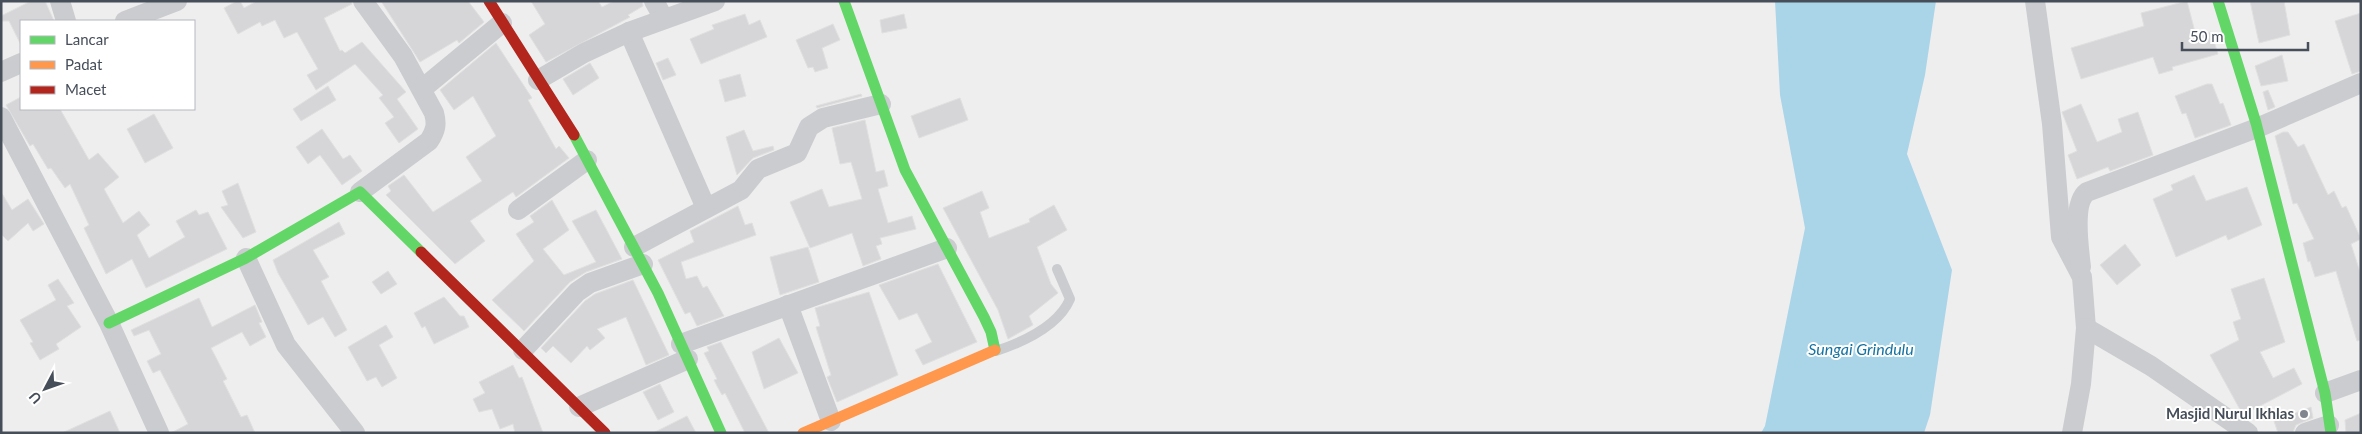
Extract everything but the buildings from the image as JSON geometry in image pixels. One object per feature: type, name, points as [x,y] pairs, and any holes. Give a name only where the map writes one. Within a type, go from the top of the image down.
[{"type":"street","points":[[60,1],[66,20]]},
{"type":"street","points":[[128,20],[178,1]]},
{"type":"street","points":[[110,323],[246,258],[360,192],[418,151],[430,140],[435,131],[434,112],[403,56],[363,1]]},
{"type":"street","points":[[489,1],[588,160],[638,255],[721,433]]},
{"type":"street","points":[[654,1],[664,20]]},
{"type":"street","points":[[538,80],[584,53],[629,32],[715,1]]},
{"type":"street","points":[[803,433],[995,351],[991,332],[905,170],[844,1]]},
{"type":"street","points":[[2035,1],[2052,124],[2061,236],[2082,277]]},
{"type":"street","points":[[2218,1],[2257,128],[2324,393],[2330,429],[2305,433]]},
{"type":"street","points":[[422,89],[502,23]]},
{"type":"street","points":[[629,32],[706,208]]},
{"type":"street","points":[[1,72],[20,63]]},
{"type":"street","points":[[2072,433],[2081,384],[2086,328],[2077,235],[2082,196],[2100,185],[2257,128],[2361,83]]},
{"type":"street","points":[[523,350],[577,292],[638,255],[706,208],[741,190],[758,169],[797,153],[809,127],[823,118],[881,104]]},
{"type":"street","points":[[1,117],[110,323],[159,433]]},
{"type":"street","points":[[518,210],[588,160]]},
{"type":"street","points":[[360,192],[523,350],[605,433]]},
{"type":"street","points":[[579,407],[684,351],[788,306],[947,248]]},
{"type":"street","points":[[246,258],[286,345],[355,433]]},
{"type":"street","points":[[788,306],[831,421]]},
{"type":"street","points":[[2086,328],[2152,366],[2248,433]]},
{"type":"street","points":[[2324,393],[2361,380]]},
{"type":"lane","points":[[995,351],[1024,342],[1052,321],[1068,305],[1070,299],[1057,269]]},
{"type":"water","name":"Sungai Grindulu","points":[[1775,1],[1936,1],[1925,75],[1907,154],[1952,270],[1930,415],[1924,433],[1761,433],[1765,426],[1805,228],[1780,95]]},
{"type":"traffic: fast","points":[[844,1],[905,170],[984,317],[991,332],[995,350]]},
{"type":"traffic: fast","points":[[2218,1],[2256,123],[2325,393],[2331,433]]},
{"type":"traffic: fast","points":[[574,135],[658,293],[721,433]]},
{"type":"traffic: fast","points":[[109,323],[246,258],[360,192],[421,252]]},
{"type":"traffic: slow","points":[[803,433],[995,350]]},
{"type":"traffic: jam","points":[[489,1],[574,135]]},
{"type":"traffic: jam","points":[[421,252],[605,433]]},
{"type":"place","name":"Masjid Nurul Ikhlas","points":[[2304,414]]}]
